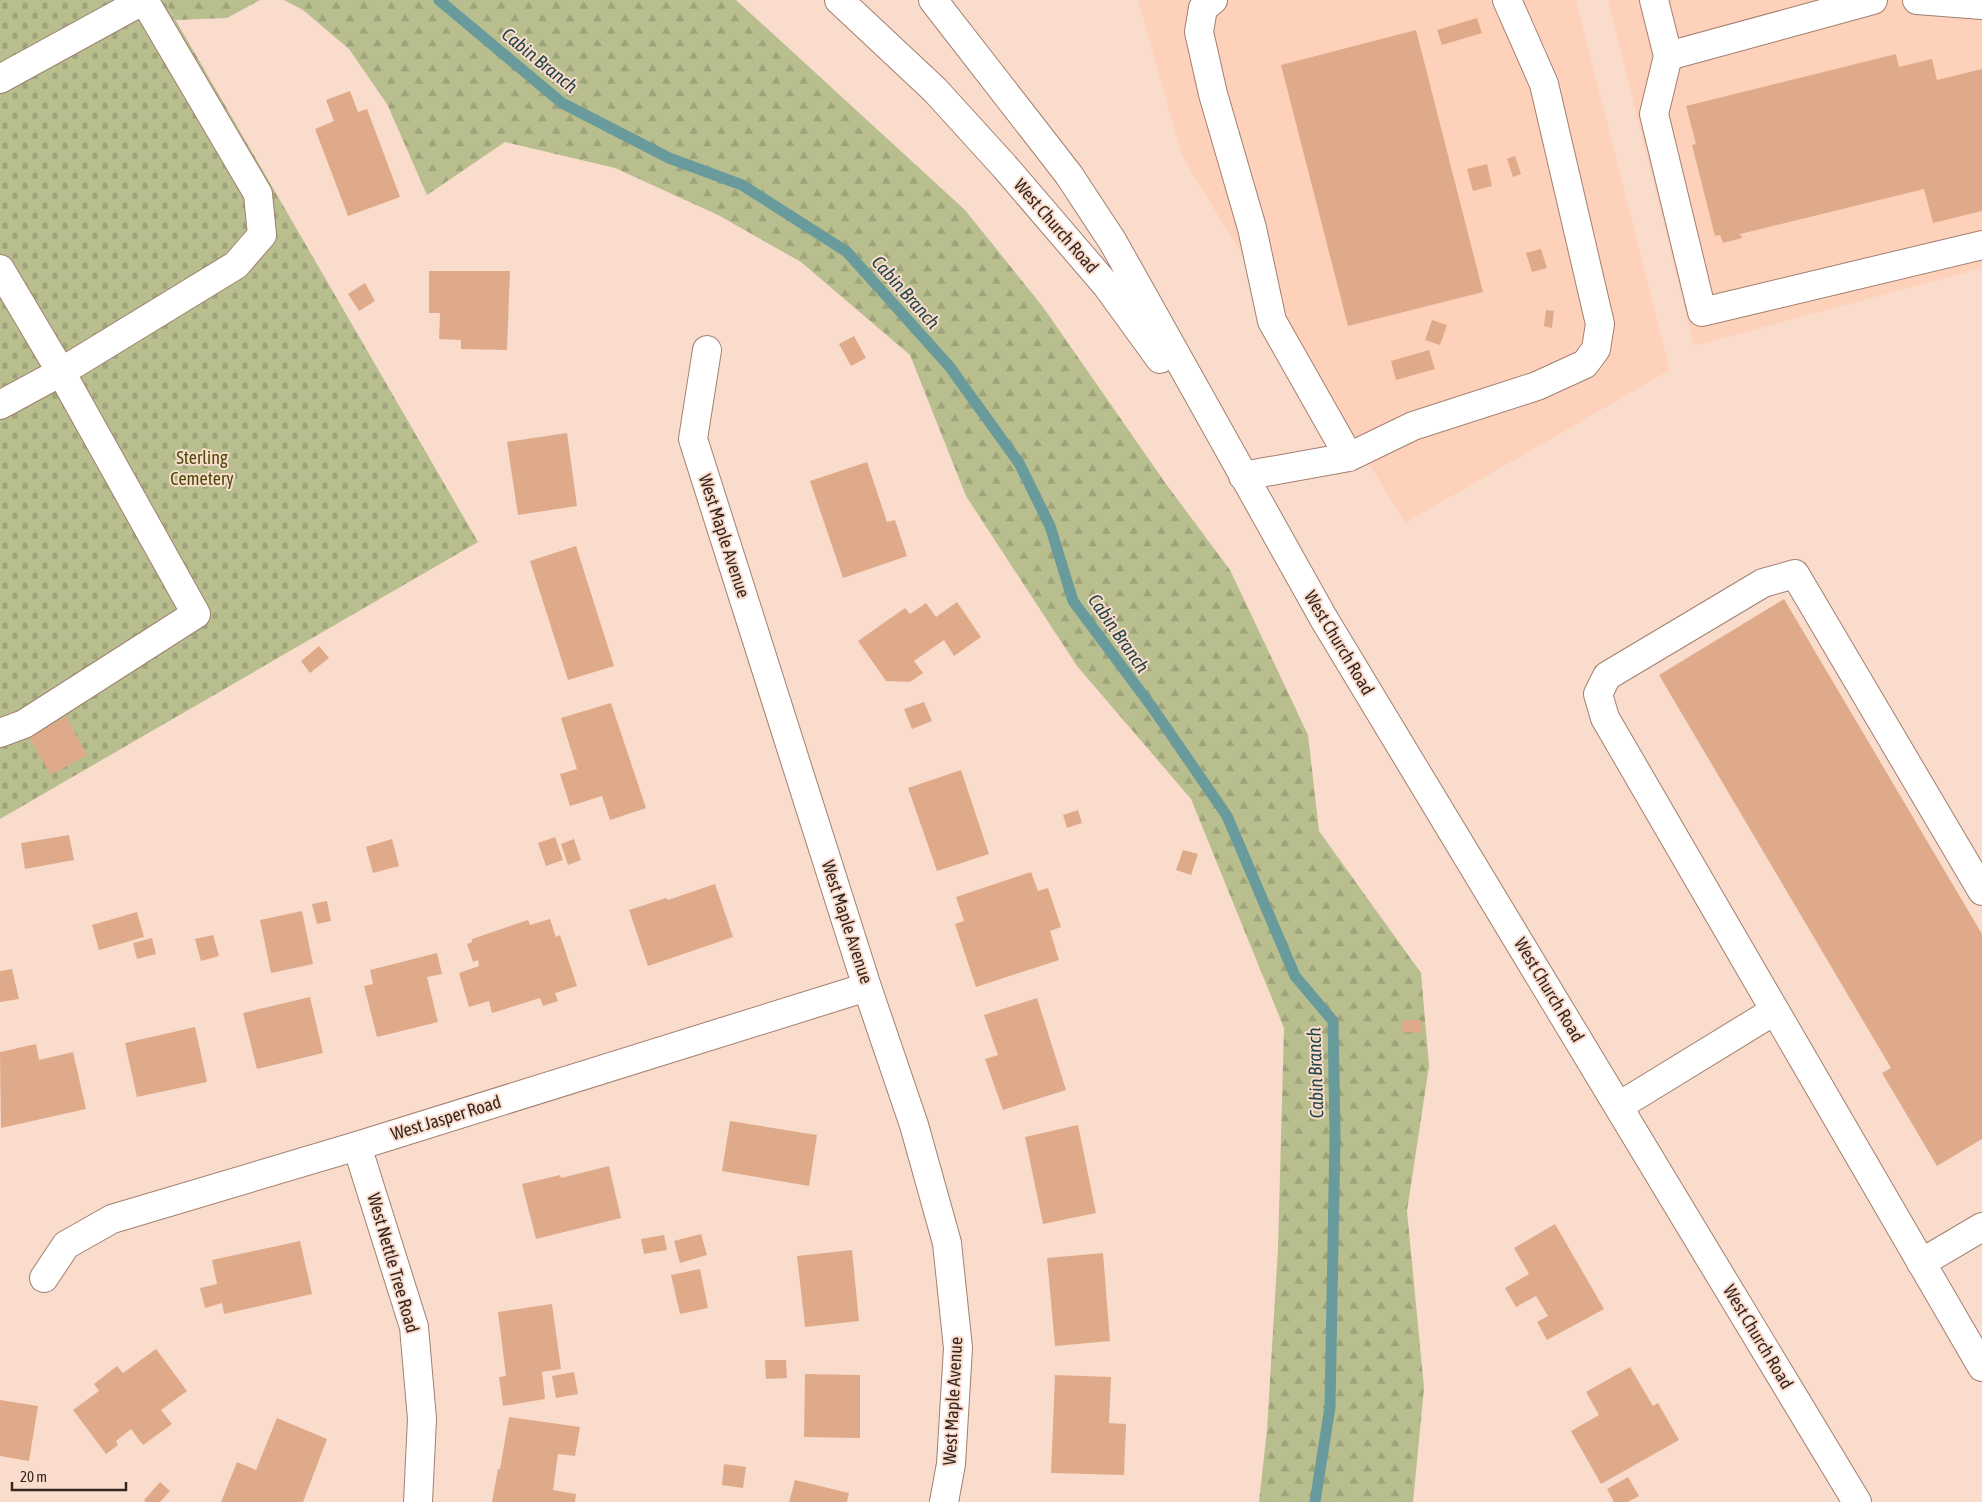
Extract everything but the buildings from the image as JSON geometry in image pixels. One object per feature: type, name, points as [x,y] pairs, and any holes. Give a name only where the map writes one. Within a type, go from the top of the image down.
[{"type":"street","points":[[0,79],[144,0],[258,194],[262,235],[236,265],[61,372],[0,405]]},
{"type":"street","name":"West Church Road","points":[[839,0],[936,90],[1108,286],[1243,476]]},
{"type":"street","name":"West Church Road","points":[[933,0],[1069,175],[1113,242],[1324,619],[1857,1502]]},
{"type":"street","points":[[1213,0],[1203,8],[1199,32],[1214,94],[1252,228],[1272,321],[1349,457]]},
{"type":"street","points":[[1243,476],[1349,457],[1413,426],[1537,386],[1585,364],[1596,349],[1600,324],[1544,84],[1507,0]]},
{"type":"street","points":[[1654,0],[1668,56],[1654,114],[1702,312],[1982,245]]},
{"type":"street","points":[[1668,56],[1873,0]]},
{"type":"street","points":[[1917,0],[1982,5]]},
{"type":"street","points":[[0,269],[61,372],[196,614],[24,724],[0,733]]},
{"type":"street","name":"West Maple Avenue","points":[[707,350],[693,440],[867,987],[914,1125],[947,1243],[958,1348],[951,1464],[944,1502]]},
{"type":"street","points":[[1982,891],[1795,574],[1763,584],[1607,676],[1598,694],[1605,718],[1982,1367]]},
{"type":"street","name":"West Jasper Road","points":[[44,1278],[66,1245],[112,1219],[357,1146],[867,987]]},
{"type":"street","points":[[1618,1106],[1774,1011]]},
{"type":"street","name":"West Nettle Tree Road","points":[[357,1146],[414,1327],[422,1419],[418,1502]]},
{"type":"street","points":[[1921,1263],[1982,1227]]},
{"type":"shaded area","points":[[1138,0],[1576,0],[1670,370],[1405,523],[1182,156]]},
{"type":"shaded area","points":[[1608,0],[1982,0],[1982,268],[1694,346]]},
{"type":"green space","name":"Sterling Cemetery","points":[[0,0],[164,0],[478,542],[0,819]]},
{"type":"green space","points":[[164,0],[260,0],[227,18],[176,20]]},
{"type":"green space","points":[[284,0],[736,0],[965,210],[1043,307],[1166,484],[1230,570],[1308,735],[1319,831],[1421,973],[1429,1066],[1407,1211],[1424,1388],[1413,1502],[1259,1502],[1267,1430],[1278,1248],[1284,1028],[1191,799],[1077,666],[966,496],[910,355],[801,262],[718,215],[615,168],[505,142],[427,195],[387,104],[349,49],[303,10]]},
{"type":"waterway","name":"Cabin Branch","points":[[439,0],[562,103],[669,158],[742,185],[847,252],[949,366],[1019,463],[1050,526],[1073,601],[1152,707],[1227,816],[1295,976],[1333,1021],[1335,1136],[1330,1407],[1315,1502]]}]
